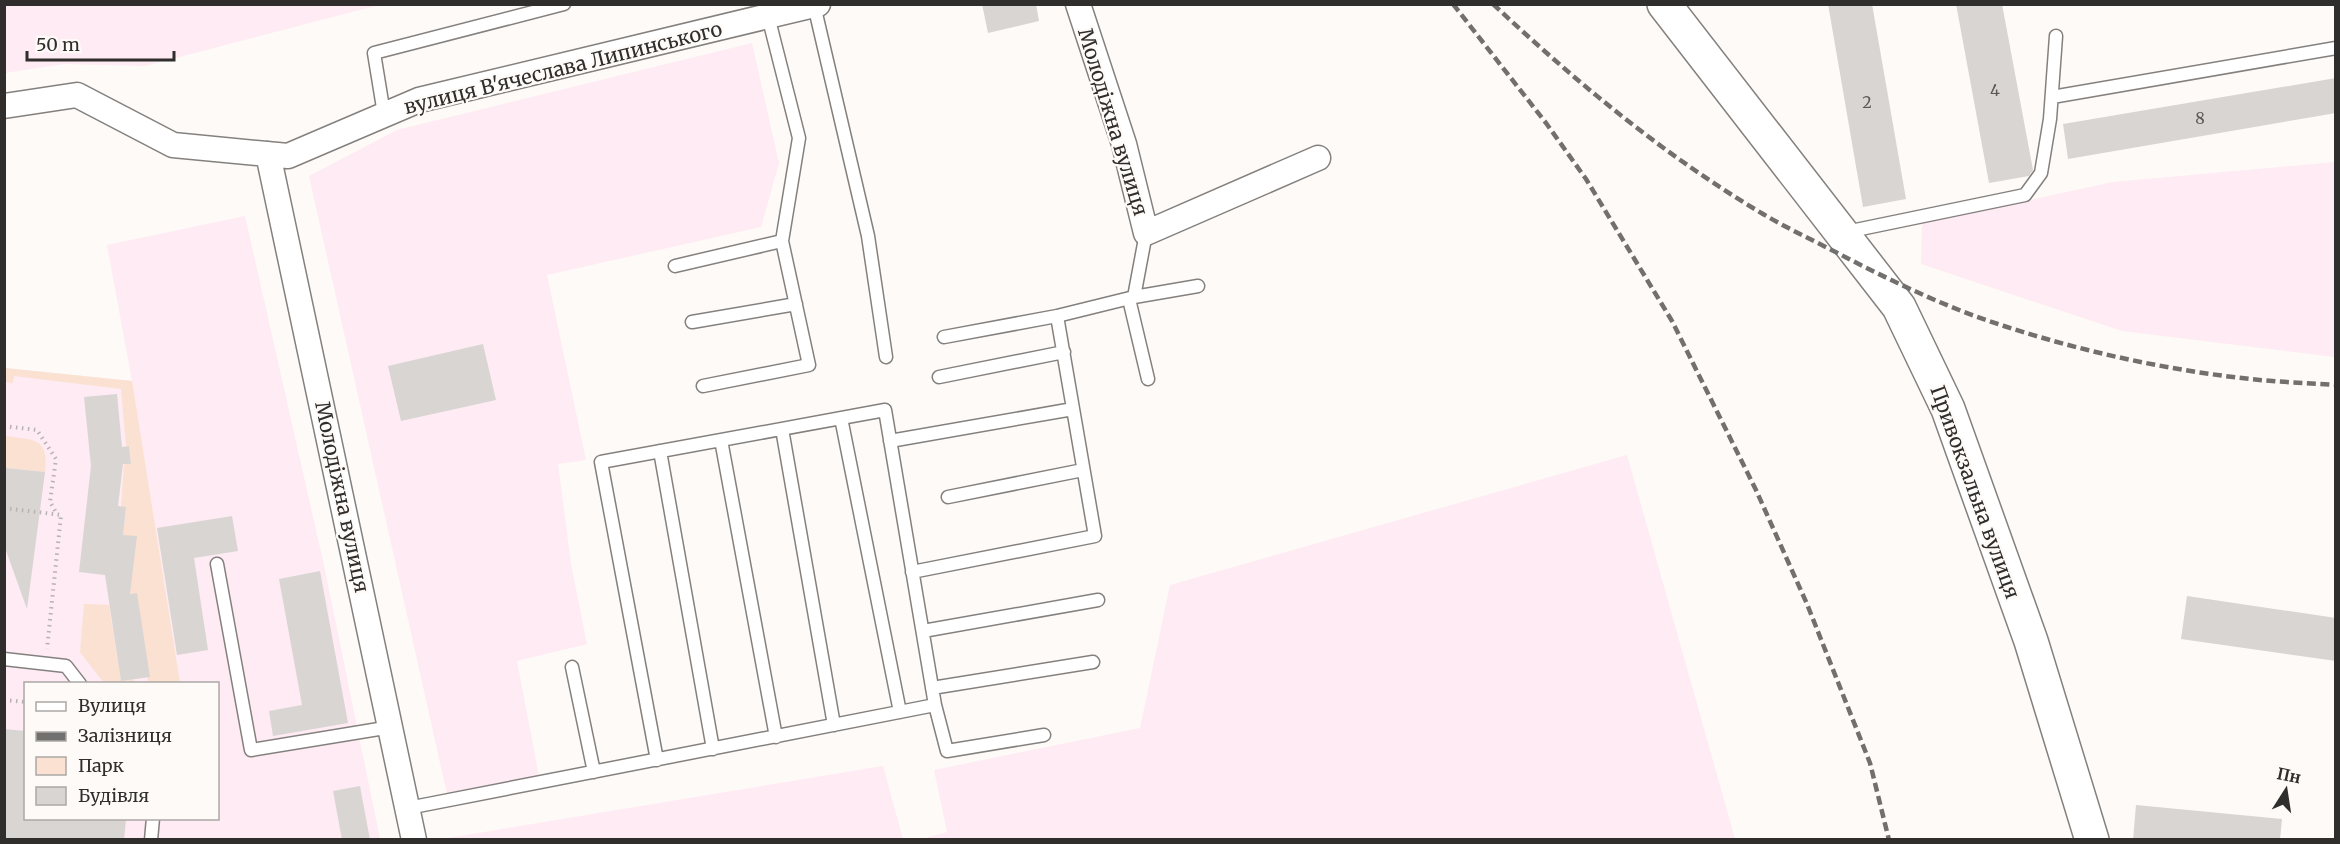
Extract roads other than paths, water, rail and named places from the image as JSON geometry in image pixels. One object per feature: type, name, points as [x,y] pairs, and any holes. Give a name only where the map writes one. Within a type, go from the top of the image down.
[{"type":"main road","name":"Привокзальна вулиця","points":[[1664,4],[1899,308],[1948,409],[2031,642],[2092,840]]},
{"type":"street","name":"Молодіжна вулиця","points":[[1078,4],[1124,144],[1146,233],[1318,159]]},
{"type":"street","name":"вулиця В'ячеслава Липинського","points":[[4,106],[77,95],[173,145],[288,156],[419,100],[816,5]]},
{"type":"street","name":"Молодіжна вулиця","points":[[268,154],[414,840]]},
{"type":"lane","points":[[384,114],[374,52],[564,4]]},
{"type":"lane","points":[[816,5],[868,236],[886,357]]},
{"type":"lane","points":[[703,386],[809,365],[782,241],[799,138],[768,16]]},
{"type":"lane","points":[[1842,233],[2025,195],[2041,173],[2052,98],[2056,36]]},
{"type":"lane","points":[[2052,98],[2336,48]]},
{"type":"lane","points":[[1146,233],[1131,298],[1148,379]]},
{"type":"lane","points":[[675,266],[782,241]]},
{"type":"lane","points":[[944,337],[1198,286]]},
{"type":"lane","points":[[692,322],[796,304]]},
{"type":"lane","points":[[912,572],[1095,536],[1057,316]]},
{"type":"lane","points":[[939,377],[1064,352]]},
{"type":"lane","points":[[657,760],[601,462],[885,410],[935,705],[947,752],[1044,735]]},
{"type":"lane","points":[[890,441],[1073,410]]},
{"type":"lane","points":[[841,418],[900,712]]},
{"type":"lane","points":[[782,429],[834,725]]},
{"type":"lane","points":[[721,440],[776,736]]},
{"type":"lane","points":[[660,451],[712,749]]},
{"type":"lane","points":[[948,497],[1083,470]]},
{"type":"lane","points":[[217,564],[251,750],[391,726]]},
{"type":"lane","points":[[922,632],[1098,600]]},
{"type":"lane","points":[[4,659],[66,666],[78,682]]},
{"type":"lane","points":[[932,688],[1093,662]]},
{"type":"lane","points":[[572,667],[594,772]]},
{"type":"lane","points":[[408,808],[935,705]]},
{"type":"lane","points":[[151,840],[153,820]]},
{"type":"railway","points":[[1453,4],[1546,123],[1586,179],[1672,321],[1756,490],[1807,604],[1870,763],[1889,840]]},
{"type":"railway","points":[[1493,4],[1556,62],[1656,143],[1691,168],[1773,220],[1924,295],[2004,326],[2126,359],[2219,375],[2336,385]]}]
